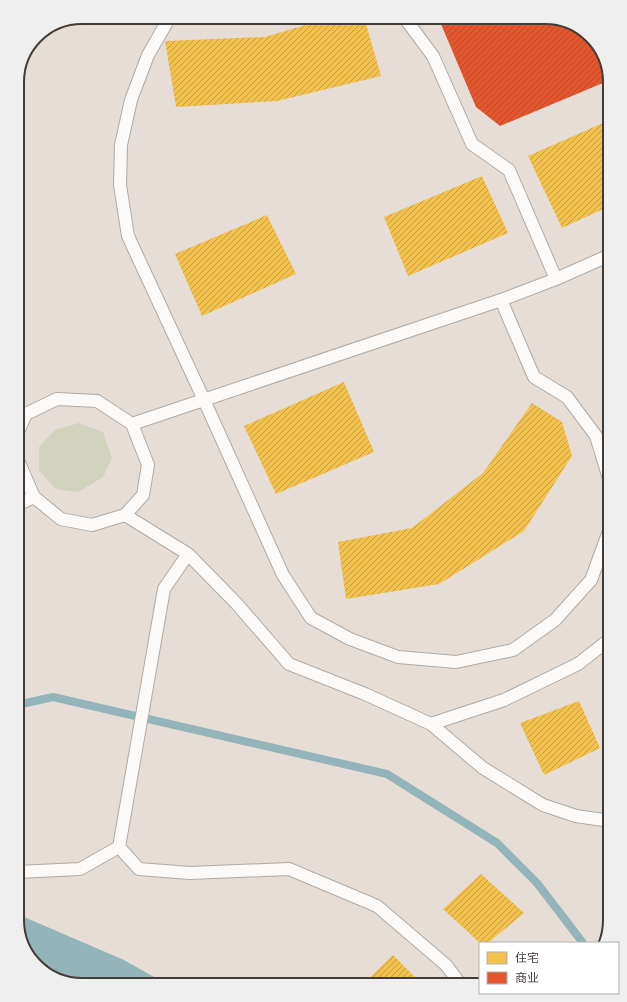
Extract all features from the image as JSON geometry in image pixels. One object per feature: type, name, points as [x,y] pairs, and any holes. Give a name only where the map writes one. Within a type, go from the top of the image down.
[{"type":"lane","points":[[166,24],[148,55],[131,100],[121,145],[120,185],[128,236],[283,575],[312,618],[350,639],[398,657],[456,662],[512,650],[555,620],[591,580],[603,547]]},
{"type":"lane","points":[[409,24],[433,56],[472,144],[509,170],[556,279]]},
{"type":"lane","points":[[132,424],[501,300],[556,279],[603,258]]},
{"type":"lane","points":[[501,300],[534,377],[567,397],[596,436],[603,459]]},
{"type":"lane","points":[[24,418],[26,414],[57,399],[96,401],[132,424],[148,465],[143,495],[125,515],[92,525],[61,519],[34,498],[24,474]]},
{"type":"lane","points":[[24,502],[34,498]]},
{"type":"lane","points":[[125,515],[188,554],[236,603],[289,664],[365,694],[431,724],[483,768],[543,805],[576,816],[603,820]]},
{"type":"lane","points":[[119,847],[164,589],[188,554]]},
{"type":"lane","points":[[431,724],[504,700],[578,664],[603,644]]},
{"type":"lane","points":[[24,872],[80,869],[119,847]]},
{"type":"lane","points":[[119,847],[139,869],[190,873],[289,869],[377,906],[446,965],[456,978]]},
{"type":"green space","points":[[79,423],[103,432],[112,458],[103,477],[78,492],[56,489],[39,470],[39,447],[55,430]]},
{"type":"water","points":[[24,917],[124,960],[156,978],[78,978],[56,972],[38,958],[30,946],[24,928]]},
{"type":"building: 住宅","points":[[309,24],[366,24],[381,76],[277,101],[176,107],[165,41],[265,37]]},
{"type":"building: 住宅","points":[[603,123],[603,209],[562,228],[528,156]]},
{"type":"building: 住宅","points":[[482,176],[508,233],[408,276],[384,217]]},
{"type":"building: 住宅","points":[[267,215],[296,274],[202,316],[175,254]]},
{"type":"building: 住宅","points":[[344,382],[374,452],[276,494],[244,426]]},
{"type":"building: 住宅","points":[[532,403],[562,422],[572,456],[524,531],[439,584],[346,599],[338,542],[412,528],[483,473]]},
{"type":"building: 住宅","points":[[579,701],[600,748],[544,775],[520,723]]},
{"type":"building: 住宅","points":[[481,874],[524,913],[489,942],[479,942],[443,909]]},
{"type":"building: 住宅","points":[[393,955],[416,978],[369,978]]},
{"type":"building: 商业","points":[[441,24],[556,25],[571,30],[583,38],[597,56],[603,74],[603,83],[500,126],[476,107]]},
{"type":"waterway","points":[[24,703],[53,697],[387,774],[497,843],[537,883],[582,942]]}]
